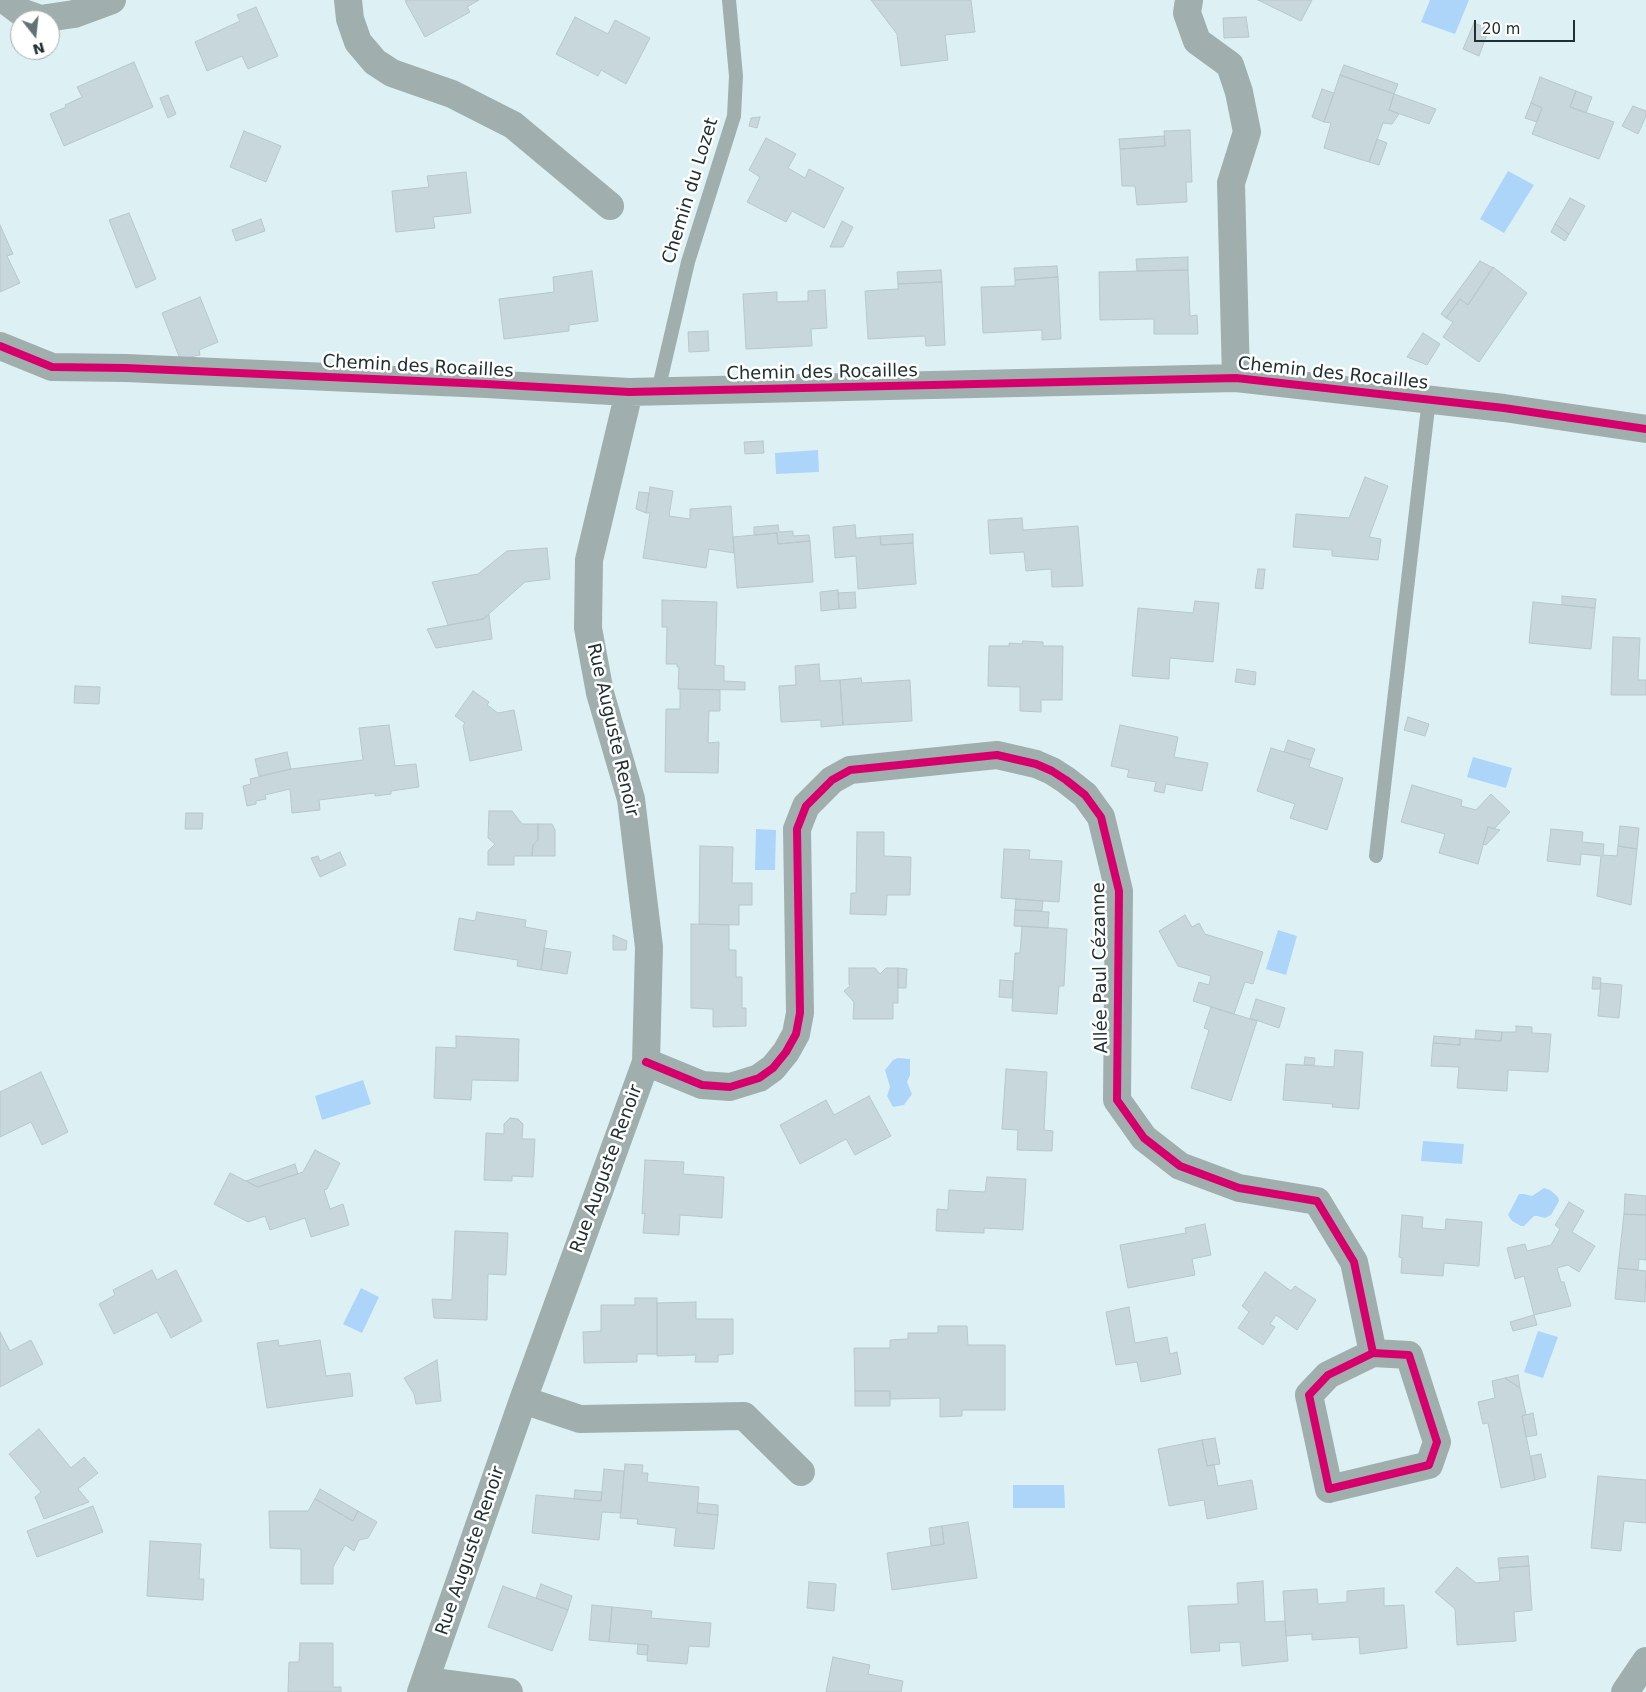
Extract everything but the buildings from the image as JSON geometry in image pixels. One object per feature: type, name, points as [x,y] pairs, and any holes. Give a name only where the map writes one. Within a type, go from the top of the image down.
[{"type":"street","points":[[5,0],[21,12],[40,19],[74,14],[112,0]]},
{"type":"street","points":[[348,0],[350,19],[358,42],[375,62],[392,73],[452,94],[513,126],[610,206]]},
{"type":"street","points":[[1190,0],[1187,13],[1196,42],[1230,65],[1239,92],[1247,132],[1231,184],[1236,378]]},
{"type":"street","name":"Chemin des Rocailles","points":[[0,346],[52,367],[126,368],[629,392],[1236,378],[1514,409],[1646,429]]},
{"type":"street","name":"Rue Auguste Renoir","points":[[424,1687],[523,1400],[646,1062],[649,947],[631,799],[600,693],[588,628],[589,560],[629,392]]},
{"type":"street","name":"Allée Paul Cézanne","points":[[646,1062],[702,1086],[730,1087],[759,1078],[773,1068],[786,1052],[796,1034],[800,1013],[797,829],[806,806],[832,780],[850,770],[997,755],[1036,764],[1052,771],[1085,795],[1101,817],[1119,891],[1117,1100],[1144,1138],[1180,1166],[1239,1188],[1317,1201],[1354,1262],[1373,1353]]},
{"type":"street","points":[[1373,1353],[1409,1356],[1437,1442],[1430,1465],[1329,1489],[1309,1395],[1328,1375],[1373,1353]]},
{"type":"street","points":[[523,1400],[580,1419],[744,1416],[801,1472]]},
{"type":"street","points":[[1625,1692],[1646,1662]]},
{"type":"street","points":[[424,1687],[510,1692]]},
{"type":"lane","name":"Chemin du Lozet","points":[[658,391],[688,262],[734,116],[736,76],[729,0]]},
{"type":"lane","name":"Chemin des Rocailles","points":[[1376,856],[1429,399]]},
{"type":"water","points":[[1430,0],[1469,0],[1455,34],[1421,22]]},
{"type":"water","points":[[1508,171],[1534,185],[1504,233],[1480,219]]},
{"type":"water","points":[[818,450],[819,472],[776,474],[775,453]]},
{"type":"water","points":[[1473,757],[1512,768],[1506,788],[1467,777]]},
{"type":"water","points":[[756,829],[776,830],[775,870],[755,870]]},
{"type":"water","points":[[1278,930],[1297,936],[1286,975],[1266,969]]},
{"type":"water","points":[[898,1058],[910,1059],[910,1075],[907,1082],[912,1094],[904,1105],[893,1107],[887,1096],[890,1087],[885,1070],[893,1060]]},
{"type":"water","points":[[363,1080],[371,1104],[322,1120],[315,1096]]},
{"type":"water","points":[[1423,1141],[1464,1144],[1462,1164],[1421,1161]]},
{"type":"water","points":[[1544,1188],[1550,1190],[1558,1197],[1559,1201],[1551,1215],[1545,1218],[1534,1216],[1524,1226],[1512,1221],[1508,1215],[1519,1194],[1532,1196]]},
{"type":"water","points":[[361,1288],[379,1297],[362,1333],[343,1324]]},
{"type":"water","points":[[1538,1331],[1558,1337],[1543,1378],[1524,1372]]},
{"type":"water","points":[[1013,1485],[1064,1485],[1065,1508],[1013,1508]]},
{"type":"cycle path","points":[[0,346],[52,367],[126,368],[629,392],[1236,378],[1504,408],[1646,429]]},
{"type":"cycle path","points":[[646,1062],[702,1085],[730,1087],[759,1078],[773,1068],[786,1052],[796,1034],[800,1013],[797,829],[806,806],[832,780],[850,770],[997,755],[1036,764],[1052,771],[1085,795],[1101,817],[1119,891],[1117,1100],[1144,1138],[1180,1166],[1239,1188],[1317,1201],[1354,1262],[1373,1353],[1328,1375],[1309,1395],[1329,1489],[1429,1465],[1437,1442],[1409,1355],[1373,1353]]}]
